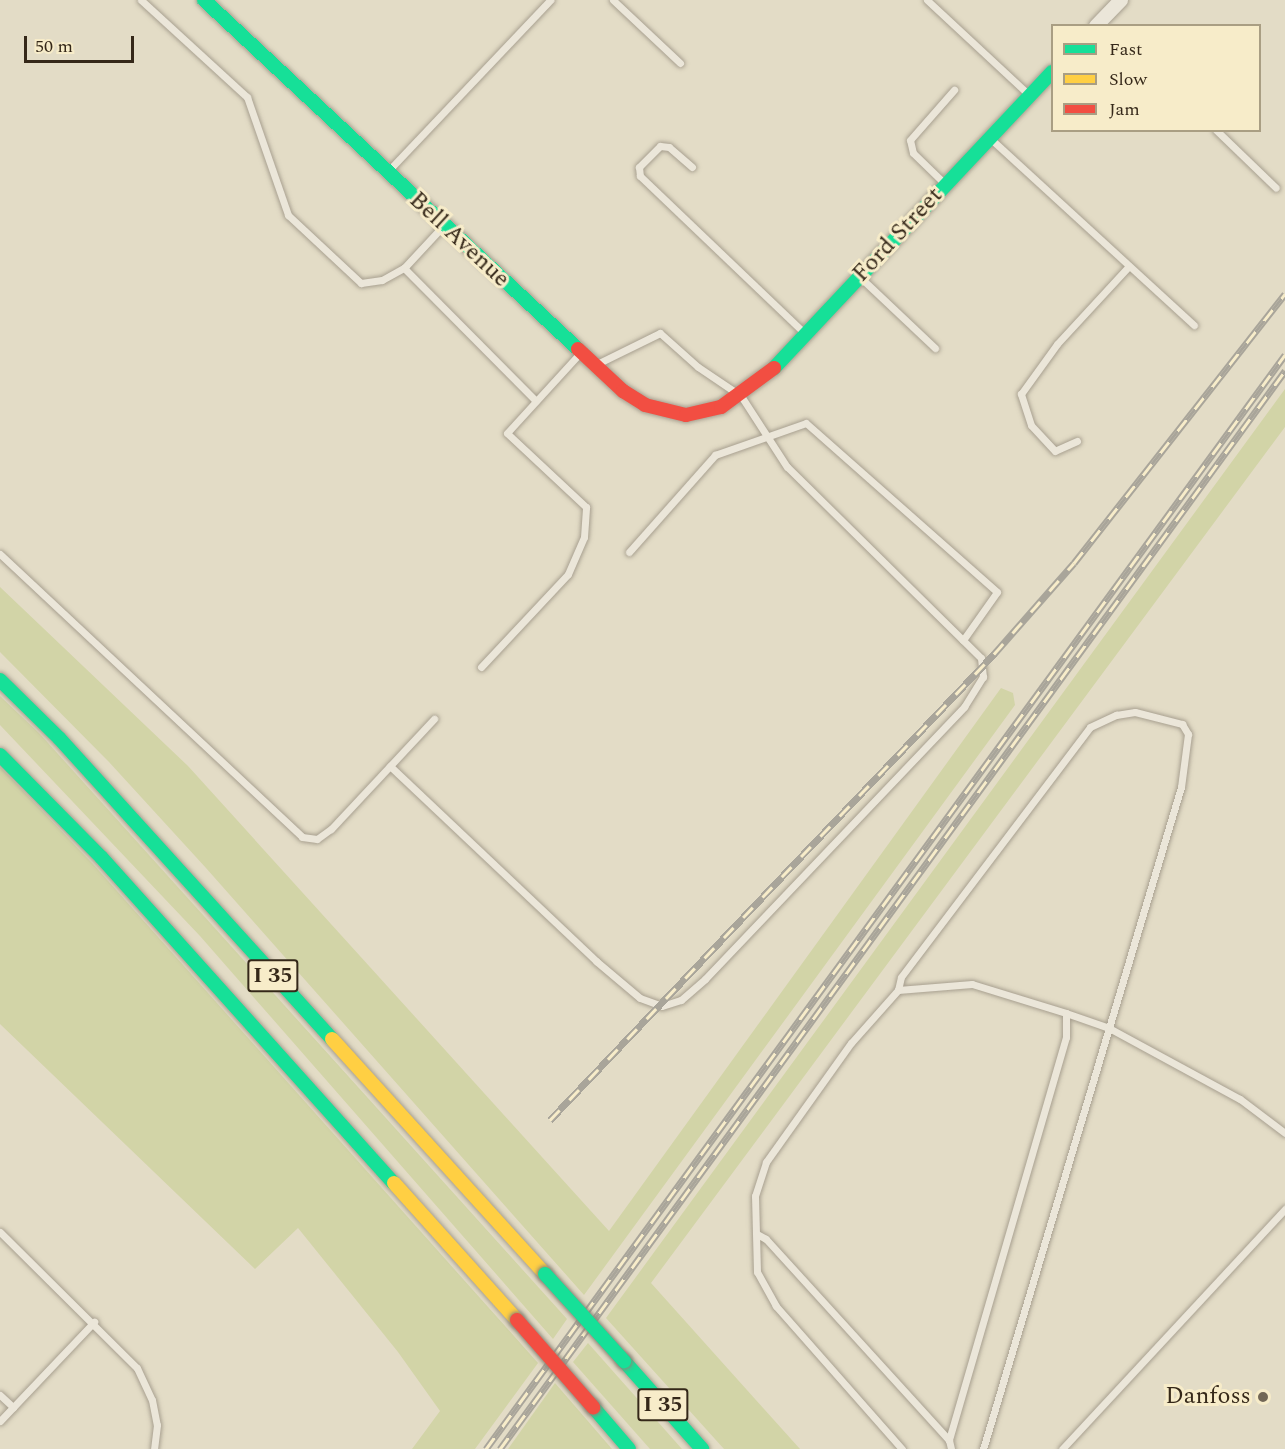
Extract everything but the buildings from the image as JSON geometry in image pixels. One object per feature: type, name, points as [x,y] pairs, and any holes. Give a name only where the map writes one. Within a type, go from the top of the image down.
[{"type":"main road","name":"Bell Avenue","points":[[204,0],[443,226],[623,391],[667,413],[705,413],[741,396]]},
{"type":"main road","name":"Ford Street","points":[[741,396],[805,334],[1051,74]]},
{"type":"main road","name":"I 35","points":[[0,680],[59,738],[702,1449]]},
{"type":"main road","name":"I 35","points":[[0,755],[101,857],[517,1320],[629,1449]]},
{"type":"street","points":[[1102,24],[1120,0]]},
{"type":"lane","points":[[141,0],[247,97],[288,215],[361,283],[382,280],[404,268],[443,226]]},
{"type":"lane","points":[[386,172],[550,0]]},
{"type":"lane","points":[[613,0],[680,63]]},
{"type":"lane","points":[[927,0],[1030,96]]},
{"type":"lane","points":[[946,185],[914,153],[910,140],[954,90]]},
{"type":"lane","points":[[1218,132],[1276,188]]},
{"type":"lane","points":[[990,138],[1194,325]]},
{"type":"lane","points":[[692,167],[669,147],[660,146],[639,167],[640,176],[805,334]]},
{"type":"lane","points":[[1077,441],[1055,451],[1032,425],[1022,394],[1057,344],[1129,266]]},
{"type":"lane","points":[[404,268],[536,401]]},
{"type":"lane","points":[[859,276],[934,348]]},
{"type":"lane","points":[[390,766],[596,961],[640,998],[662,1006],[681,1000],[705,979],[964,707],[983,677],[981,658],[787,467],[741,396],[698,367],[660,333],[594,366]]},
{"type":"lane","points":[[481,667],[568,574],[584,537],[585,507],[507,433],[580,353]]},
{"type":"lane","points":[[629,552],[716,455],[806,423],[997,592],[963,640]]},
{"type":"lane","points":[[0,554],[302,837],[317,839],[330,829],[434,719]]},
{"type":"lane","points":[[902,1449],[776,1306],[757,1272],[755,1196],[766,1162],[851,1042],[898,990],[901,977],[1090,727],[1116,715],[1135,712],[1182,724],[1188,734],[1187,758],[1152,892],[983,1449]]},
{"type":"lane","points":[[898,990],[972,984],[1066,1013],[1109,1029],[1240,1099],[1285,1133]]},
{"type":"lane","points":[[951,1449],[950,1440],[1066,1036],[1066,1013]]},
{"type":"lane","points":[[1062,1449],[1285,1209]]},
{"type":"lane","points":[[0,1232],[94,1322],[137,1368],[147,1383],[157,1425],[154,1449]]},
{"type":"lane","points":[[757,1234],[766,1239],[950,1440]]},
{"type":"lane","points":[[0,1421],[94,1322]]},
{"type":"lane","points":[[0,1395],[13,1407]]},
{"type":"green space","points":[[1285,389],[1285,427],[651,1283],[800,1449],[724,1449],[606,1318]]},
{"type":"green space","points":[[0,587],[188,766],[609,1231],[1001,688],[1013,693],[1015,705],[584,1295],[206,868],[109,762],[0,652]]},
{"type":"green space","points":[[0,696],[40,734],[567,1319],[553,1339],[200,936],[0,725]]},
{"type":"green space","points":[[0,767],[93,864],[538,1363],[475,1449],[412,1449],[440,1411],[398,1352],[298,1228],[255,1269],[0,1024]]},
{"type":"green space","points":[[588,1343],[682,1449],[650,1449],[573,1362]]},
{"type":"green space","points":[[555,1383],[612,1449],[508,1449]]},
{"type":"railway","points":[[550,1120],[994,654],[1074,563],[1285,294]]},
{"type":"railway","points":[[486,1449],[1285,355]]},
{"type":"railway","points":[[500,1449],[1285,371]]},
{"type":"traffic: fast","points":[[204,0],[578,349]]},
{"type":"traffic: fast","points":[[774,368],[1051,73]]},
{"type":"traffic: fast","points":[[0,680],[59,738],[332,1039]]},
{"type":"traffic: fast","points":[[0,755],[101,857],[394,1183]]},
{"type":"traffic: fast","points":[[545,1274],[624,1361]]},
{"type":"traffic: fast","points":[[624,1361],[702,1449]]},
{"type":"traffic: fast","points":[[593,1407],[629,1449]]},
{"type":"traffic: slow","points":[[332,1039],[545,1274]]},
{"type":"traffic: slow","points":[[394,1183],[517,1320]]},
{"type":"traffic: jam","points":[[578,349],[623,391],[645,405],[686,415],[721,407],[774,368]]},
{"type":"traffic: jam","points":[[517,1320],[593,1407]]},
{"type":"place","name":"Danfoss","points":[[1263,1397]]}]
